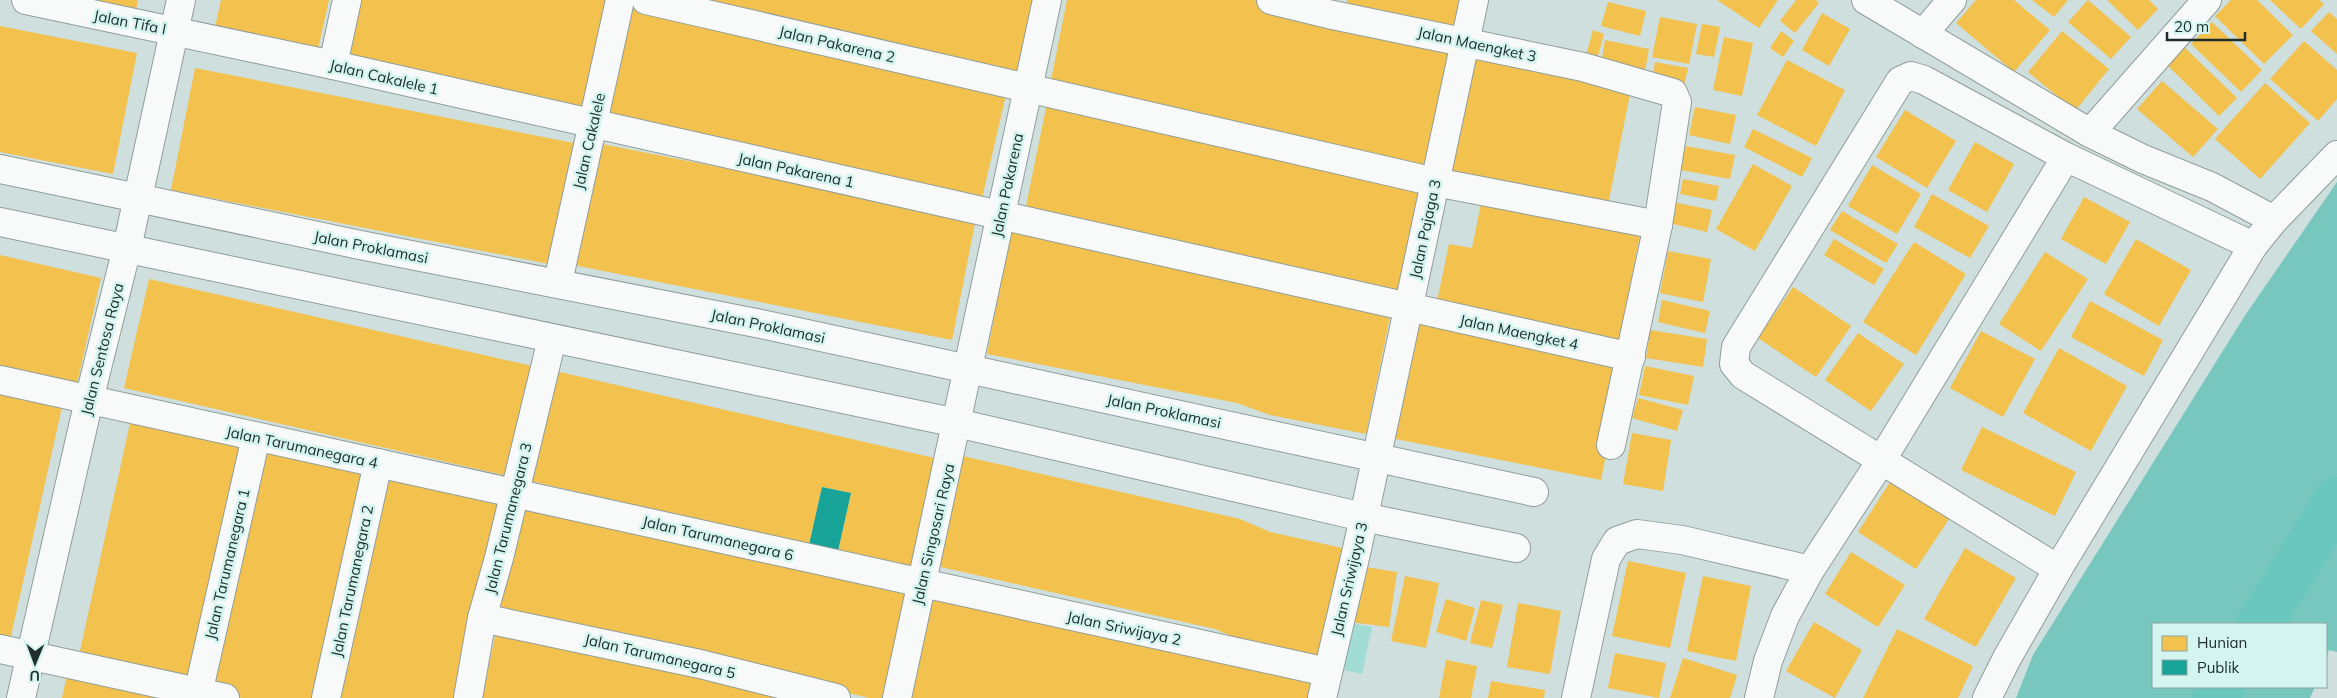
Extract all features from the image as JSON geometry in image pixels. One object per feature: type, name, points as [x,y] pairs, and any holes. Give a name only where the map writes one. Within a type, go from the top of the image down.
[{"type":"street","name":"Jalan Tifa I","points":[[26,0],[175,30]]},
{"type":"street","name":"Jalan Sentosa Raya","points":[[21,698],[89,400],[127,248],[181,0]]},
{"type":"street","points":[[333,65],[347,0]]},
{"type":"street","name":"Jalan Cakalele","points":[[558,282],[620,0]]},
{"type":"street","name":"Jalan Pakarena 2","points":[[646,0],[1435,182],[1658,225]]},
{"type":"street","name":"Jalan Pakarena","points":[[969,370],[1000,215],[1047,0]]},
{"type":"street","name":"Jalan Maengket 3","points":[[1270,0],[1329,7],[1465,41],[1583,67],[1673,93],[1677,102],[1658,225]]},
{"type":"street","name":"Jalan Pajaga 3","points":[[1376,459],[1474,0]]},
{"type":"street","points":[[1866,0],[2090,133],[2144,159],[2212,187],[2274,220]]},
{"type":"street","points":[[1923,34],[1952,0]]},
{"type":"street","points":[[2090,133],[2207,0]]},
{"type":"street","name":"Jalan Cakalele 1","points":[[175,30],[593,125]]},
{"type":"street","points":[[2058,569],[1743,374],[1734,364],[1736,347],[1900,81],[1911,76],[1924,80],[2066,157],[2253,246]]},
{"type":"street","name":"Jalan Pakarena 1","points":[[593,125],[1408,308]]},
{"type":"street","points":[[1988,698],[2007,658],[2058,569],[2253,246],[2274,220],[2337,154]]},
{"type":"street","points":[[1759,698],[1768,661],[1785,616],[1810,570],[1881,461],[2066,157]]},
{"type":"street","name":"Jalan Proklamasi","points":[[0,169],[360,245],[558,282],[761,324],[1534,492]]},
{"type":"street","points":[[0,222],[957,423],[1363,517],[1516,548]]},
{"type":"street","points":[[1611,445],[1658,225]]},
{"type":"street","name":"Jalan Maengket 4","points":[[1408,308],[1631,357]]},
{"type":"street","name":"Jalan Tarumanegara 3","points":[[468,698],[482,618],[552,339]]},
{"type":"street","name":"Jalan Singosari Raya","points":[[897,698],[969,370]]},
{"type":"street","name":"Jalan Tarumanegara 4","points":[[0,380],[514,492]]},
{"type":"street","name":"Jalan Tarumanegara 1","points":[[198,695],[256,437]]},
{"type":"street","name":"Jalan Sriwijaya 3","points":[[1324,685],[1376,459]]},
{"type":"street","name":"Jalan Tarumanegara 2","points":[[326,698],[378,463]]},
{"type":"street","name":"Jalan Tarumanegara 6","points":[[514,492],[922,584]]},
{"type":"street","points":[[1576,698],[1606,559],[1616,540],[1637,534],[1682,540],[1810,570]]},
{"type":"street","name":"Jalan Sriwijaya 2","points":[[922,584],[1324,685]]},
{"type":"street","name":"Jalan Tarumanegara 5","points":[[482,618],[700,664],[836,698]]},
{"type":"street","points":[[0,649],[198,695],[225,698]]},
{"type":"shaded area","points":[[2337,182],[2337,652],[2329,650],[2327,655],[2327,623],[2152,623],[2152,688],[2315,688],[2310,698],[2016,698],[2033,655],[2244,317]]},
{"type":"shaded area","points":[[1354,624],[1372,627],[1362,674],[1344,670]]},
{"type":"building: Hunian","points":[[50,0],[138,0],[134,19]]},
{"type":"building: Hunian","points":[[221,0],[329,0],[316,58],[213,36]]},
{"type":"building: Hunian","points":[[357,0],[612,0],[588,119],[345,64]]},
{"type":"building: Hunian","points":[[632,0],[1008,86],[980,207],[604,120]]},
{"type":"building: Hunian","points":[[685,0],[1034,0],[1016,76]]},
{"type":"building: Hunian","points":[[1067,0],[1259,0],[1453,44],[1429,166],[1266,133],[1237,122],[1050,85]]},
{"type":"building: Hunian","points":[[1347,0],[1466,0],[1460,28],[1347,4]]},
{"type":"building: Hunian","points":[[1717,0],[1778,0],[1759,28]]},
{"type":"building: Hunian","points":[[1796,0],[1816,0],[1819,3],[1795,33],[1780,21]]},
{"type":"building: Hunian","points":[[1976,0],[2014,0],[2050,30],[2014,72],[1956,23]]},
{"type":"building: Hunian","points":[[2032,0],[2068,0],[2054,17]]},
{"type":"building: Hunian","points":[[2088,0],[2131,37],[2111,59],[2068,22]]},
{"type":"building: Hunian","points":[[2107,0],[2149,0],[2158,9],[2138,30]]},
{"type":"building: Hunian","points":[[2231,0],[2257,0],[2293,35],[2264,64],[2215,16]]},
{"type":"building: Hunian","points":[[2270,0],[2319,0],[2324,4],[2301,29]]},
{"type":"building: Hunian","points":[[1608,2],[1646,11],[1640,36],[1601,26]]},
{"type":"building: Hunian","points":[[2329,12],[2337,19],[2337,54],[2311,31]]},
{"type":"building: Hunian","points":[[1822,13],[1850,29],[1829,66],[1802,50]]},
{"type":"building: Hunian","points":[[1660,17],[1697,24],[1689,64],[1652,57]]},
{"type":"building: Hunian","points":[[2212,22],[2262,70],[2241,92],[2191,44]]},
{"type":"building: Hunian","points":[[1702,24],[1720,27],[1714,57],[1696,54]]},
{"type":"building: Hunian","points":[[0,26],[137,53],[113,174],[0,152]]},
{"type":"building: Hunian","points":[[1593,30],[1604,34],[1596,63],[1585,59]]},
{"type":"building: Hunian","points":[[1781,31],[1794,41],[1783,57],[1770,48]]},
{"type":"building: Hunian","points":[[2062,31],[2109,69],[2075,111],[2028,72]]},
{"type":"building: Hunian","points":[[1724,37],[1753,43],[1742,96],[1713,90]]},
{"type":"building: Hunian","points":[[1605,40],[1649,49],[1644,77],[1600,69]]},
{"type":"building: Hunian","points":[[2304,41],[2337,70],[2337,99],[2318,121],[2270,79]]},
{"type":"building: Hunian","points":[[2182,45],[2237,98],[2219,116],[2165,63]]},
{"type":"building: Hunian","points":[[1473,52],[1632,84],[1608,205],[1449,174]]},
{"type":"building: Hunian","points":[[1787,60],[1845,90],[1816,146],[1757,115]]},
{"type":"building: Hunian","points":[[1655,62],[1688,68],[1684,85],[1652,79]]},
{"type":"building: Hunian","points":[[195,68],[574,143],[549,264],[171,190]]},
{"type":"building: Hunian","points":[[2162,81],[2218,129],[2193,157],[2137,109]]},
{"type":"building: Hunian","points":[[2265,83],[2310,123],[2260,179],[2215,139]]},
{"type":"building: Hunian","points":[[1048,98],[1206,132],[1201,158],[1207,132],[1426,185],[1403,300],[1239,262],[1212,248],[1025,211]]},
{"type":"building: Hunian","points":[[1695,107],[1736,115],[1730,144],[1689,135]]},
{"type":"building: Hunian","points":[[1905,110],[1956,141],[1927,188],[1876,157]]},
{"type":"building: Hunian","points":[[1753,129],[1812,158],[1802,177],[1744,147]]},
{"type":"building: Hunian","points":[[1975,142],[2014,164],[1987,212],[1948,190]]},
{"type":"building: Hunian","points":[[597,143],[976,218],[952,340],[573,265]]},
{"type":"building: Hunian","points":[[1685,146],[1735,155],[1730,179],[1680,170]]},
{"type":"building: Hunian","points":[[1753,164],[1792,186],[1755,251],[1716,229]]},
{"type":"building: Hunian","points":[[1872,165],[1921,194],[1897,234],[1848,206]]},
{"type":"building: Hunian","points":[[1683,179],[1719,186],[1716,201],[1680,194]]},
{"type":"building: Hunian","points":[[1483,194],[1642,225],[1618,347],[1435,311],[1449,244],[1472,248]]},
{"type":"building: Hunian","points":[[1932,194],[1989,226],[1970,258],[1914,227]]},
{"type":"building: Hunian","points":[[2084,197],[2130,222],[2106,264],[2061,239]]},
{"type":"building: Hunian","points":[[1673,202],[1712,210],[1707,232],[1669,223]]},
{"type":"building: Hunian","points":[[1842,211],[1898,244],[1886,263],[1830,230]]},
{"type":"building: Hunian","points":[[1011,232],[1226,274],[1391,312],[1366,434],[1270,415],[1237,403],[987,354]]},
{"type":"building: Hunian","points":[[1834,239],[1884,269],[1874,285],[1824,255]]},
{"type":"building: Hunian","points":[[2136,239],[2191,270],[2159,326],[2104,294]]},
{"type":"building: Hunian","points":[[1914,242],[1966,274],[1916,355],[1863,322]]},
{"type":"building: Hunian","points":[[1668,251],[1711,259],[1703,302],[1660,293]]},
{"type":"building: Hunian","points":[[2045,252],[2088,279],[2041,351],[1999,324]]},
{"type":"building: Hunian","points":[[0,255],[101,278],[76,388],[0,371]]},
{"type":"building: Hunian","points":[[149,279],[537,367],[512,477],[124,388]]},
{"type":"building: Hunian","points":[[1793,287],[1851,326],[1816,377],[1758,338]]},
{"type":"building: Hunian","points":[[1662,300],[1710,311],[1705,333],[1658,322]]},
{"type":"building: Hunian","points":[[2090,301],[2163,340],[2144,376],[2071,337]]},
{"type":"building: Hunian","points":[[1410,316],[1625,358],[1601,480],[1386,437]]},
{"type":"building: Hunian","points":[[1650,330],[1707,339],[1703,367],[1646,358]]},
{"type":"building: Hunian","points":[[1981,331],[2035,359],[2003,417],[1950,388]]},
{"type":"building: Hunian","points":[[1858,333],[1904,364],[1871,411],[1825,380]]},
{"type":"building: Hunian","points":[[2059,348],[2127,386],[2091,451],[2023,413]]},
{"type":"building: Hunian","points":[[1645,366],[1694,376],[1688,405],[1639,395]]},
{"type":"building: Hunian","points":[[551,370],[939,459],[914,568],[838,551],[851,493],[822,487],[809,545],[526,480]]},
{"type":"building: Hunian","points":[[0,384],[64,398],[9,645],[0,643]]},
{"type":"building: Hunian","points":[[1638,398],[1683,410],[1677,431],[1632,418]]},
{"type":"building: Hunian","points":[[132,414],[245,438],[191,684],[78,660]]},
{"type":"building: Hunian","points":[[1982,427],[2076,472],[2055,516],[1961,470]]},
{"type":"building: Hunian","points":[[1632,433],[1671,440],[1663,491],[1623,484]]},
{"type":"building: Hunian","points":[[259,443],[371,468],[321,698],[242,698],[204,690]]},
{"type":"building: Hunian","points":[[958,455],[1240,519],[1270,532],[1347,549],[1321,659],[1245,642],[1215,629],[932,565]]},
{"type":"building: Hunian","points":[[386,474],[499,499],[455,698],[337,698]]},
{"type":"building: Hunian","points":[[1890,482],[1949,519],[1916,569],[1858,532]]},
{"type":"building: Hunian","points":[[522,503],[911,591],[886,698],[870,698],[497,613]]},
{"type":"building: Hunian","points":[[1965,548],[2016,578],[1976,647],[1924,619]]},
{"type":"building: Hunian","points":[[1851,552],[1905,585],[1878,627],[1825,594]]},
{"type":"building: Hunian","points":[[1628,561],[1686,573],[1670,648],[1612,636]]},
{"type":"building: Hunian","points":[[1359,566],[1397,572],[1389,627],[1350,622]]},
{"type":"building: Hunian","points":[[1405,576],[1439,583],[1426,648],[1391,641]]},
{"type":"building: Hunian","points":[[1703,576],[1751,586],[1736,661],[1687,651]]},
{"type":"building: Hunian","points":[[928,588],[1317,682],[1313,698],[902,698]]},
{"type":"building: Hunian","points":[[1446,599],[1475,608],[1466,641],[1436,632]]},
{"type":"building: Hunian","points":[[1481,600],[1503,605],[1492,648],[1470,643]]},
{"type":"building: Hunian","points":[[1518,603],[1561,611],[1550,674],[1507,667]]},
{"type":"building: Hunian","points":[[1814,622],[1862,650],[1835,698],[1786,671]]},
{"type":"building: Hunian","points":[[1897,629],[1973,666],[1958,698],[1863,698]]},
{"type":"building: Hunian","points":[[496,632],[813,698],[482,698]]},
{"type":"building: Hunian","points":[[1615,653],[1666,663],[1659,698],[1608,688]]},
{"type":"building: Hunian","points":[[1683,658],[1737,675],[1730,698],[1670,698]]},
{"type":"building: Hunian","points":[[1446,660],[1477,666],[1471,698],[1439,698]]},
{"type":"building: Hunian","points":[[67,674],[173,698],[62,698]]},
{"type":"building: Hunian","points":[[1491,681],[1545,690],[1544,698],[1488,698]]},
{"type":"building: Publik","points":[[822,487],[851,493],[838,551],[809,545]]},
{"type":"waterway","points":[[2261,623],[2337,500]]},
{"type":"waterway","points":[[2215,698],[2221,688]]}]
